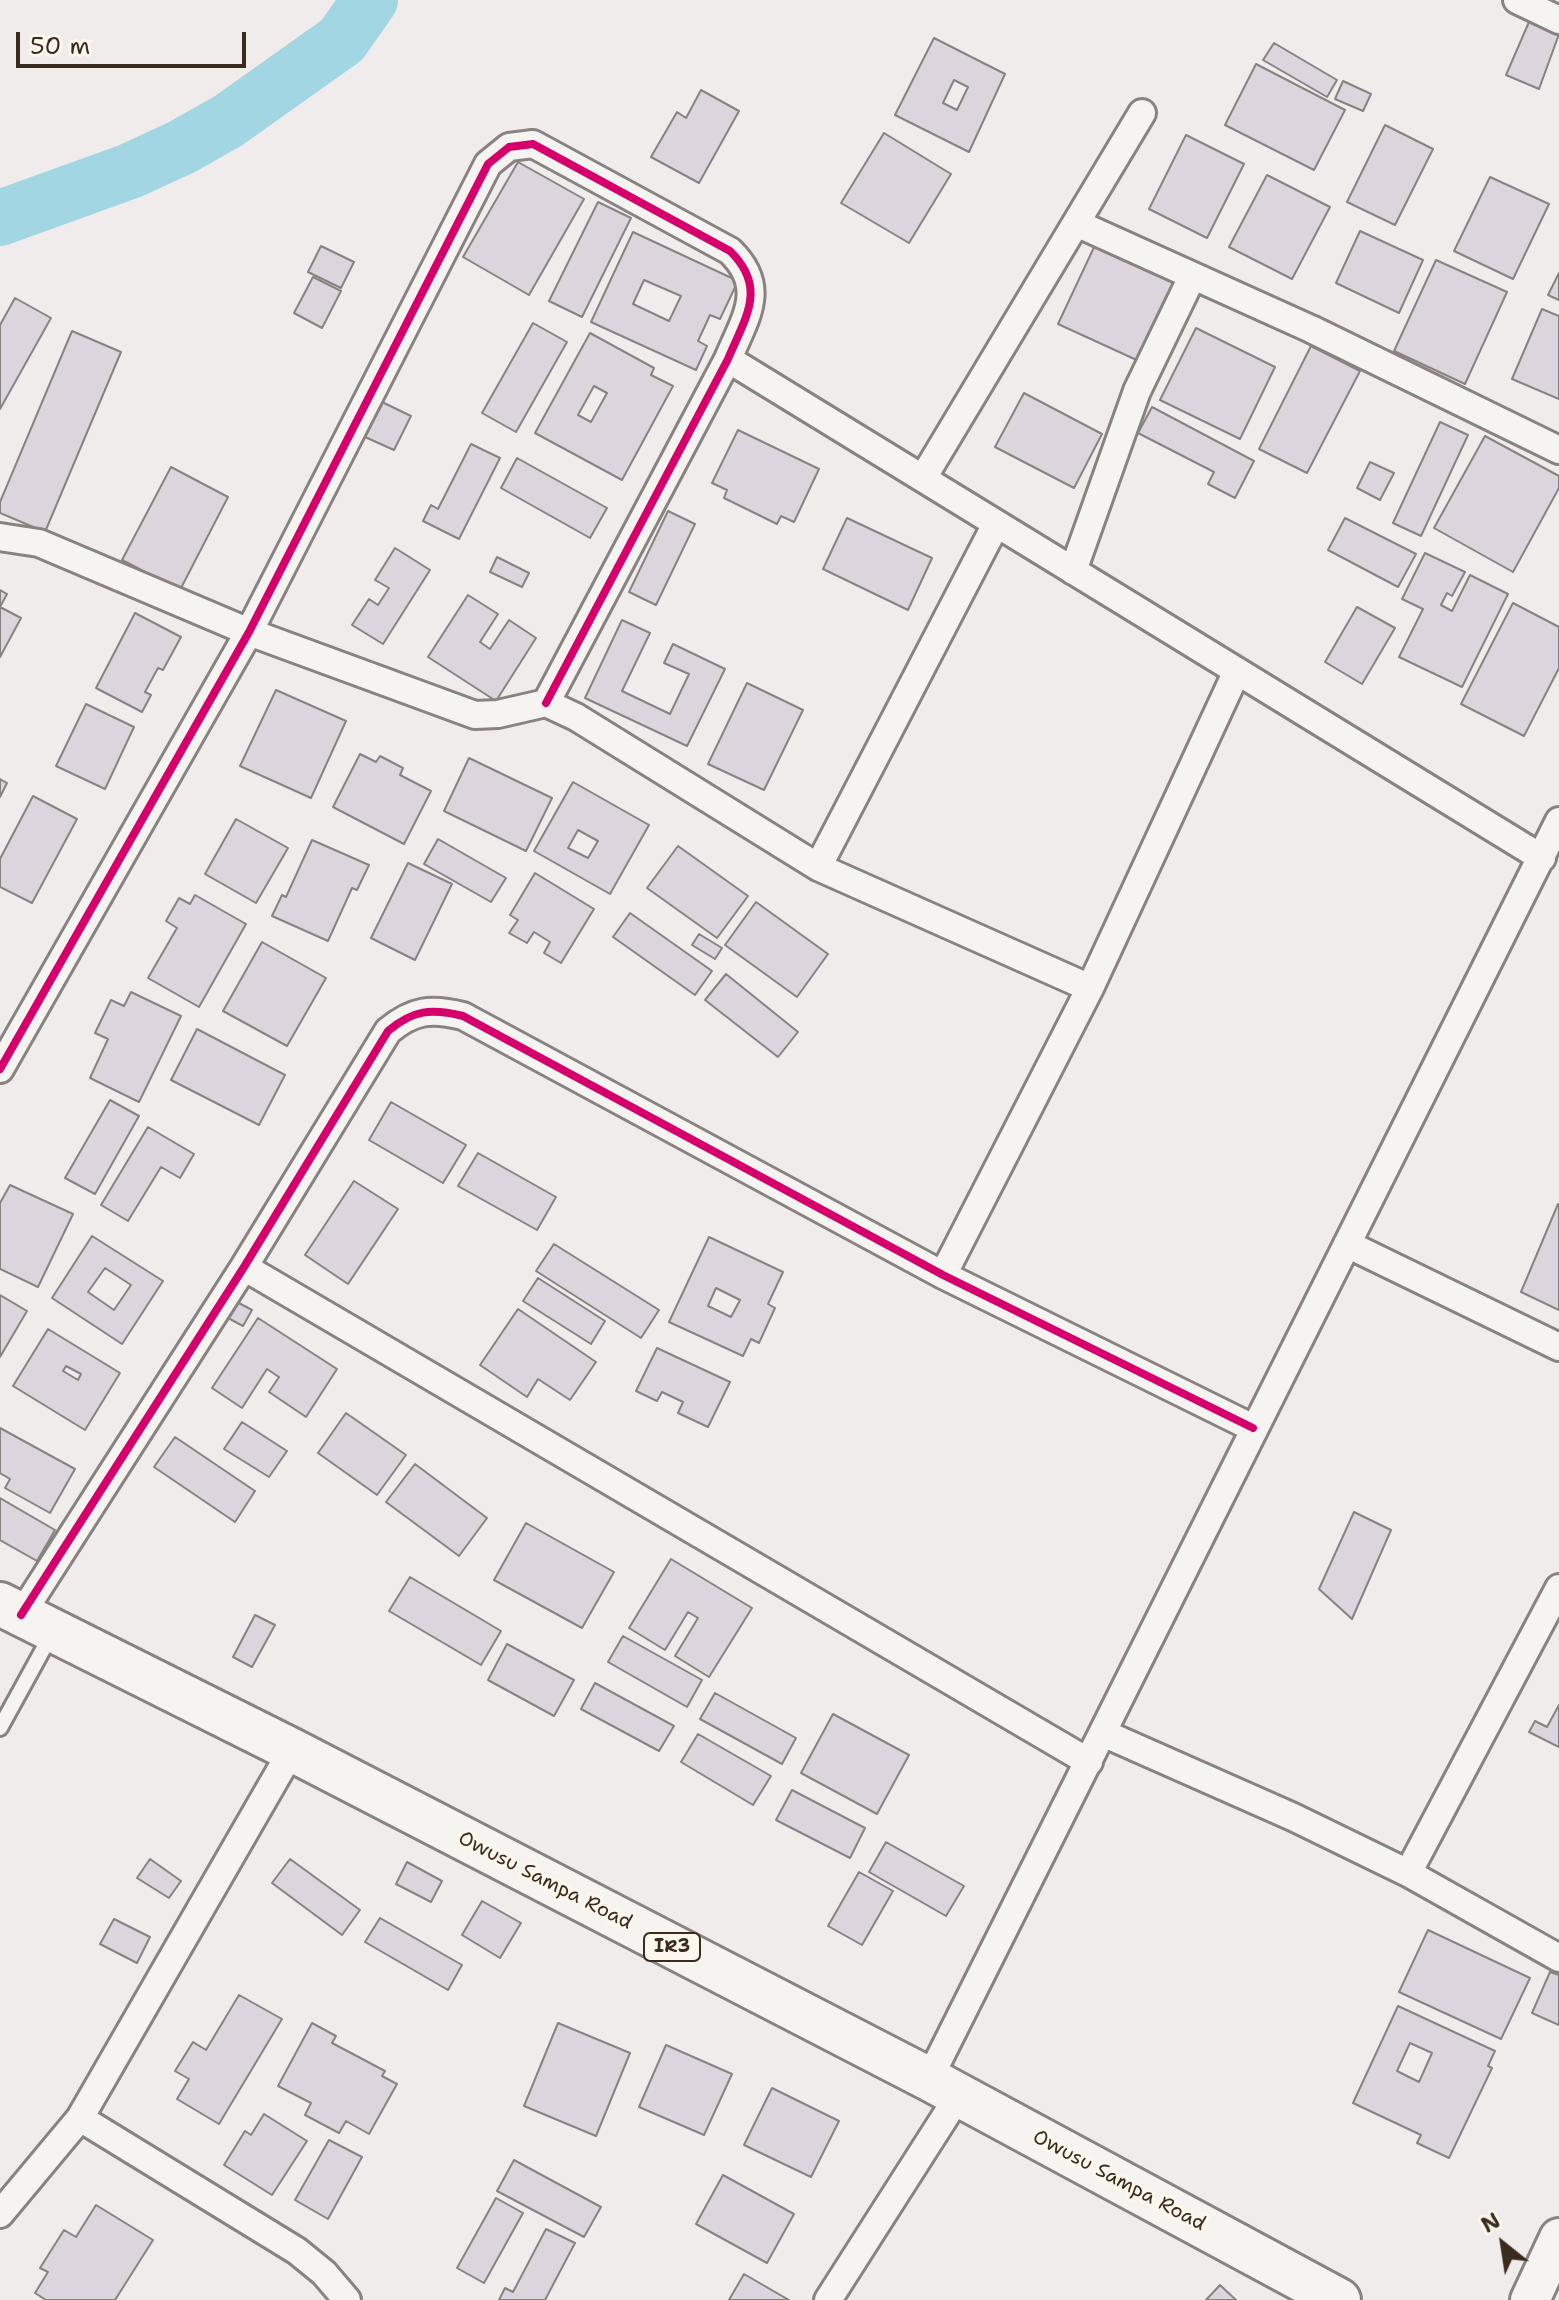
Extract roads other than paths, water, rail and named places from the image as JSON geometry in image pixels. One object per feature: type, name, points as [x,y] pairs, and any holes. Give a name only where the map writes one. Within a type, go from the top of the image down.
[{"type":"main road","name":"Owusu Sampa Road","points":[[25,1617],[292,1750],[944,2087],[1339,2300]]},
{"type":"street","points":[[1517,0],[1559,20]]},
{"type":"street","points":[[923,478],[1142,113]]},
{"type":"street","points":[[0,1069],[249,632],[488,164],[509,147],[533,144],[730,251],[744,265],[752,283],[749,309],[728,359],[546,703]]},
{"type":"street","points":[[1076,223],[1311,329],[1559,450]]},
{"type":"street","points":[[1073,571],[1128,413],[1192,277]]},
{"type":"street","points":[[728,359],[1542,858]]},
{"type":"street","points":[[818,867],[996,524]]},
{"type":"street","points":[[0,537],[39,543],[249,632],[475,715],[498,714],[546,703],[576,717],[818,867],[1090,988]]},
{"type":"street","points":[[943,1275],[1090,988],[1237,671]]},
{"type":"street","points":[[828,2300],[944,2087],[1103,1733],[1559,821]]},
{"type":"street","points":[[25,1617],[388,1031],[406,1016],[434,1009],[463,1016],[943,1275],[1253,1428]]},
{"type":"street","points":[[1347,1244],[1559,1347]]},
{"type":"street","points":[[244,1267],[1089,1762]]},
{"type":"street","points":[[1408,1873],[1559,1588]]},
{"type":"street","points":[[1103,1733],[1293,1817],[1408,1873],[1559,1958]]},
{"type":"street","points":[[0,2214],[80,2118],[292,1750]]},
{"type":"street","points":[[80,2118],[297,2251],[347,2300]]},
{"type":"street","points":[[1530,2300],[1559,2238]]},
{"type":"lane","points":[[0,1728],[25,1617]]},
{"type":"waterway","points":[[0,218],[130,171],[228,121],[342,40],[370,0]]}]
